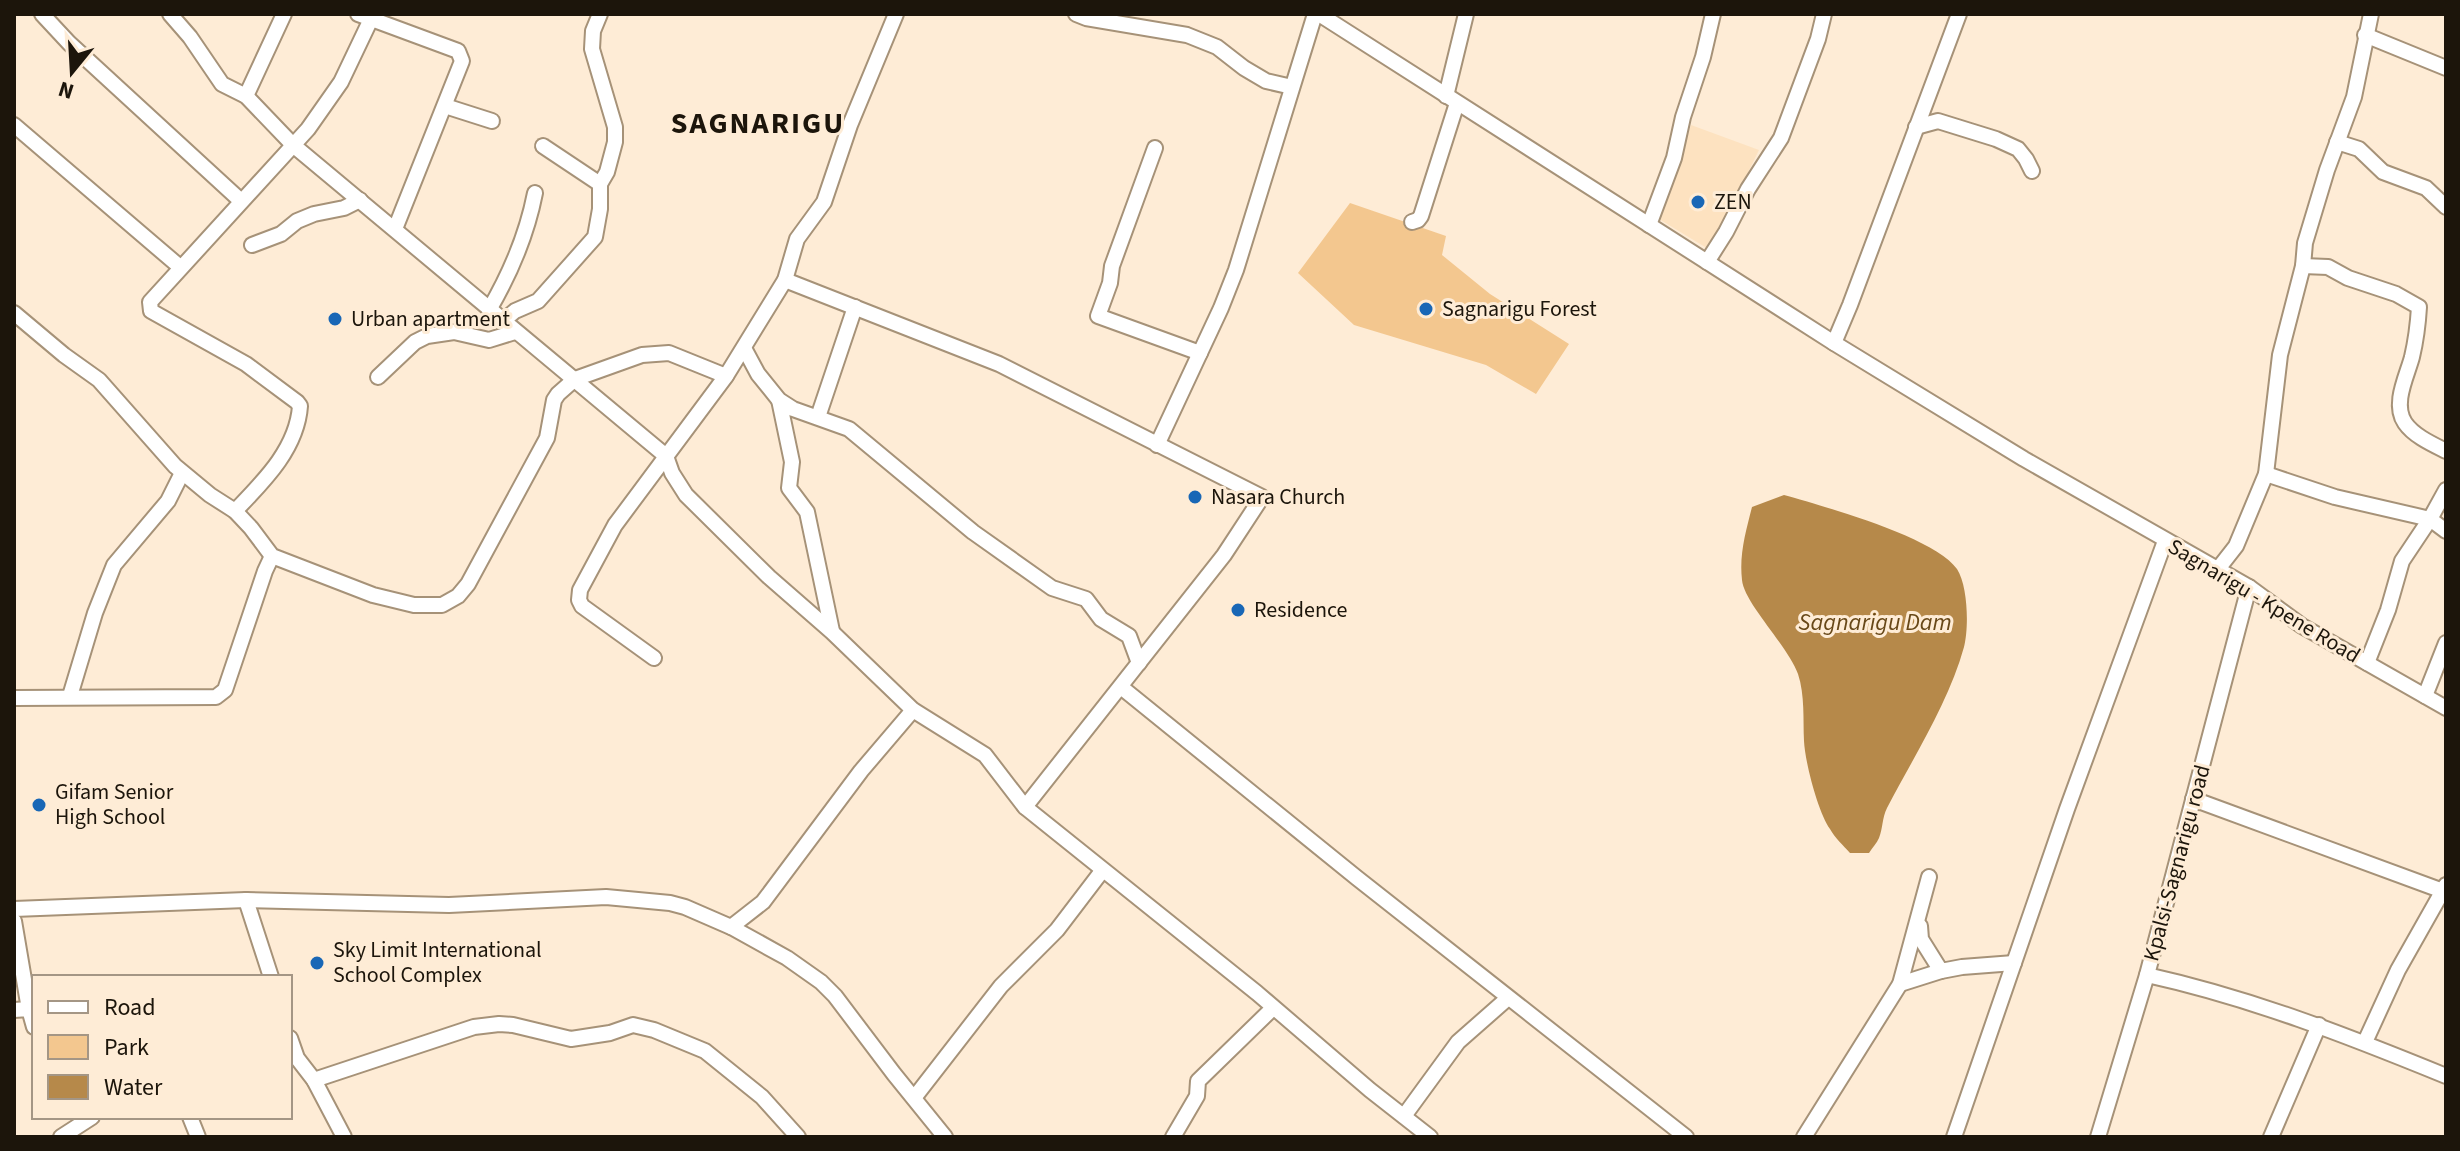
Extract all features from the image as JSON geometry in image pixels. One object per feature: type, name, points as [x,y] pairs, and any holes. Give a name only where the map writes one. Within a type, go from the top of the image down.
[{"type":"street","points":[[42,14],[69,43],[241,201]]},
{"type":"street","points":[[170,14],[222,84],[246,96],[293,145],[666,456],[672,473],[686,495],[769,577],[913,710],[985,755],[1025,807],[1430,1137]]},
{"type":"street","points":[[246,96],[284,14]]},
{"type":"street","points":[[502,322],[515,311],[538,301],[595,237],[600,184],[611,157],[615,127],[592,49],[593,31],[600,14]]},
{"type":"street","points":[[654,658],[582,606],[579,595],[615,525],[726,376],[785,280],[797,239],[824,202],[850,125],[896,14]]},
{"type":"street","points":[[1157,445],[1236,270],[1317,14]]},
{"type":"street","name":"Sagnarigu - Kpene Road","points":[[1317,14],[1338,20],[1452,99],[1834,343],[2083,493],[2249,587],[2302,626],[2446,708]]},
{"type":"street","points":[[1412,222],[1421,216],[1452,99],[1466,14]]},
{"type":"street","points":[[1649,225],[1674,158],[1713,14]]},
{"type":"street","points":[[1707,262],[1756,175],[1777,145],[1818,39],[1824,14]]},
{"type":"street","points":[[1834,343],[1959,14]]},
{"type":"street","points":[[2218,569],[2236,546],[2266,474],[2280,355],[2303,266],[2305,243],[2354,97],[2371,14]]},
{"type":"street","points":[[1083,15],[1187,35],[1217,47],[1266,81],[1292,87]]},
{"type":"street","points":[[235,511],[279,461],[294,434],[300,406],[246,364],[151,311],[150,302],[308,129],[341,82],[365,16],[458,51],[462,61],[395,229]]},
{"type":"street","points":[[2365,35],[2446,68]]},
{"type":"street","points":[[445,106],[492,121]]},
{"type":"street","points":[[1916,127],[1938,121],[1996,139],[2018,149],[2032,171]]},
{"type":"street","points":[[14,125],[180,267]]},
{"type":"street","points":[[2337,142],[2359,149],[2383,172],[2426,188],[2446,207]]},
{"type":"street","points":[[543,146],[600,184]]},
{"type":"street","points":[[1155,148],[1112,266],[1110,283],[1098,316],[1200,353]]},
{"type":"street","points":[[489,310],[516,253],[530,217],[535,193]]},
{"type":"street","points":[[252,245],[281,234],[297,221],[344,208],[360,200]]},
{"type":"street","points":[[2303,266],[2328,267],[2348,278],[2396,294],[2419,307],[2417,331],[2400,408],[2404,421],[2412,430],[2446,451]]},
{"type":"street","points":[[785,280],[999,364],[1262,497],[1232,545],[1025,807]]},
{"type":"street","points":[[818,417],[855,307]]},
{"type":"street","points":[[14,313],[99,380],[182,473],[235,511],[272,556],[373,595],[414,605],[442,605],[458,596],[468,584],[547,438],[554,400],[575,379],[642,355],[663,353],[726,376]]},
{"type":"street","points":[[378,377],[415,342],[427,336],[454,332],[489,340],[515,332]]},
{"type":"street","points":[[744,348],[758,374],[779,400],[793,409],[849,429],[973,532],[1052,588],[1086,599],[1101,619],[1129,636],[1139,663]]},
{"type":"street","points":[[779,400],[792,462],[789,488],[807,512],[832,632]]},
{"type":"street","points":[[70,696],[95,613],[114,565],[168,501],[182,473]]},
{"type":"street","points":[[2266,474],[2350,501],[2430,519],[2446,531]]},
{"type":"street","points":[[2367,663],[2388,610],[2402,561],[2446,490]]},
{"type":"street","points":[[1954,1137],[2067,809],[2165,541]]},
{"type":"street","points":[[14,698],[216,697],[223,693],[272,556]]},
{"type":"street","name":"Kpalsi-Sagnarigu road","points":[[2098,1137],[2147,975],[2249,587]]},
{"type":"street","points":[[2425,696],[2446,643]]},
{"type":"street","points":[[1121,687],[1686,1137]]},
{"type":"street","points":[[731,927],[763,902],[861,771],[913,710]]},
{"type":"street","points":[[2193,799],[2444,888],[2398,970],[2365,1042]]},
{"type":"street","points":[[914,1098],[1001,986],[1057,930],[1102,871]]},
{"type":"street","points":[[1804,1137],[1900,984],[1929,877]]},
{"type":"street","points":[[14,909],[246,900],[449,905],[606,897],[685,907],[731,927],[787,958],[821,982],[945,1137]]},
{"type":"street","points":[[246,900],[270,975]]},
{"type":"street","points":[[1920,917],[1921,939],[1941,971]]},
{"type":"street","points":[[14,921],[21,1009]]},
{"type":"street","points":[[1900,984],[1962,967],[2014,963]]},
{"type":"street","points":[[2147,975],[2246,999],[2365,1042],[2446,1076]]},
{"type":"street","points":[[1404,1116],[1458,1042],[1508,998]]},
{"type":"street","points":[[1173,1137],[1198,1094],[1198,1081],[1273,1008]]},
{"type":"street","points":[[314,1080],[474,1027],[513,1025],[571,1039],[637,1025],[705,1051],[762,1097],[798,1137]]},
{"type":"street","points":[[2271,1137],[2319,1025]]},
{"type":"street","points":[[292,1044],[297,1058],[314,1080],[344,1137]]},
{"type":"street","points":[[64,1135],[89,1119]]},
{"type":"shaded area","points":[[1691,125],[1759,150],[1710,250],[1659,219]]},
{"type":"green space","name":"Sagnarigu Forest","points":[[1350,203],[1446,236],[1442,255],[1490,294],[1569,344],[1536,394],[1486,365],[1354,325],[1298,273]]},
{"type":"water","name":"Sagnarigu Dam","points":[[1784,495],[1903,534],[1945,557],[1961,576],[1967,629],[1964,647],[1940,709],[1887,808],[1879,838],[1869,853],[1850,853],[1825,821],[1807,761],[1803,699],[1798,674],[1750,600],[1742,580],[1742,552],[1752,507]]},
{"type":"place","name":"ZEN","points":[[1698,202]]},
{"type":"place","name":"Sagnarigu Forest","points":[[1426,309]]},
{"type":"place","name":"Urban apartment","points":[[335,319]]},
{"type":"place","name":"Nasara Church","points":[[1195,497]]},
{"type":"place","name":"Residence","points":[[1238,610]]},
{"type":"place","name":"Gifam Senior High School","points":[[39,805]]},
{"type":"place","name":"Sky Limit International School Complex","points":[[317,963]]},
{"type":"district","name":"SAGNARIGU","points":[[758,123]]}]
